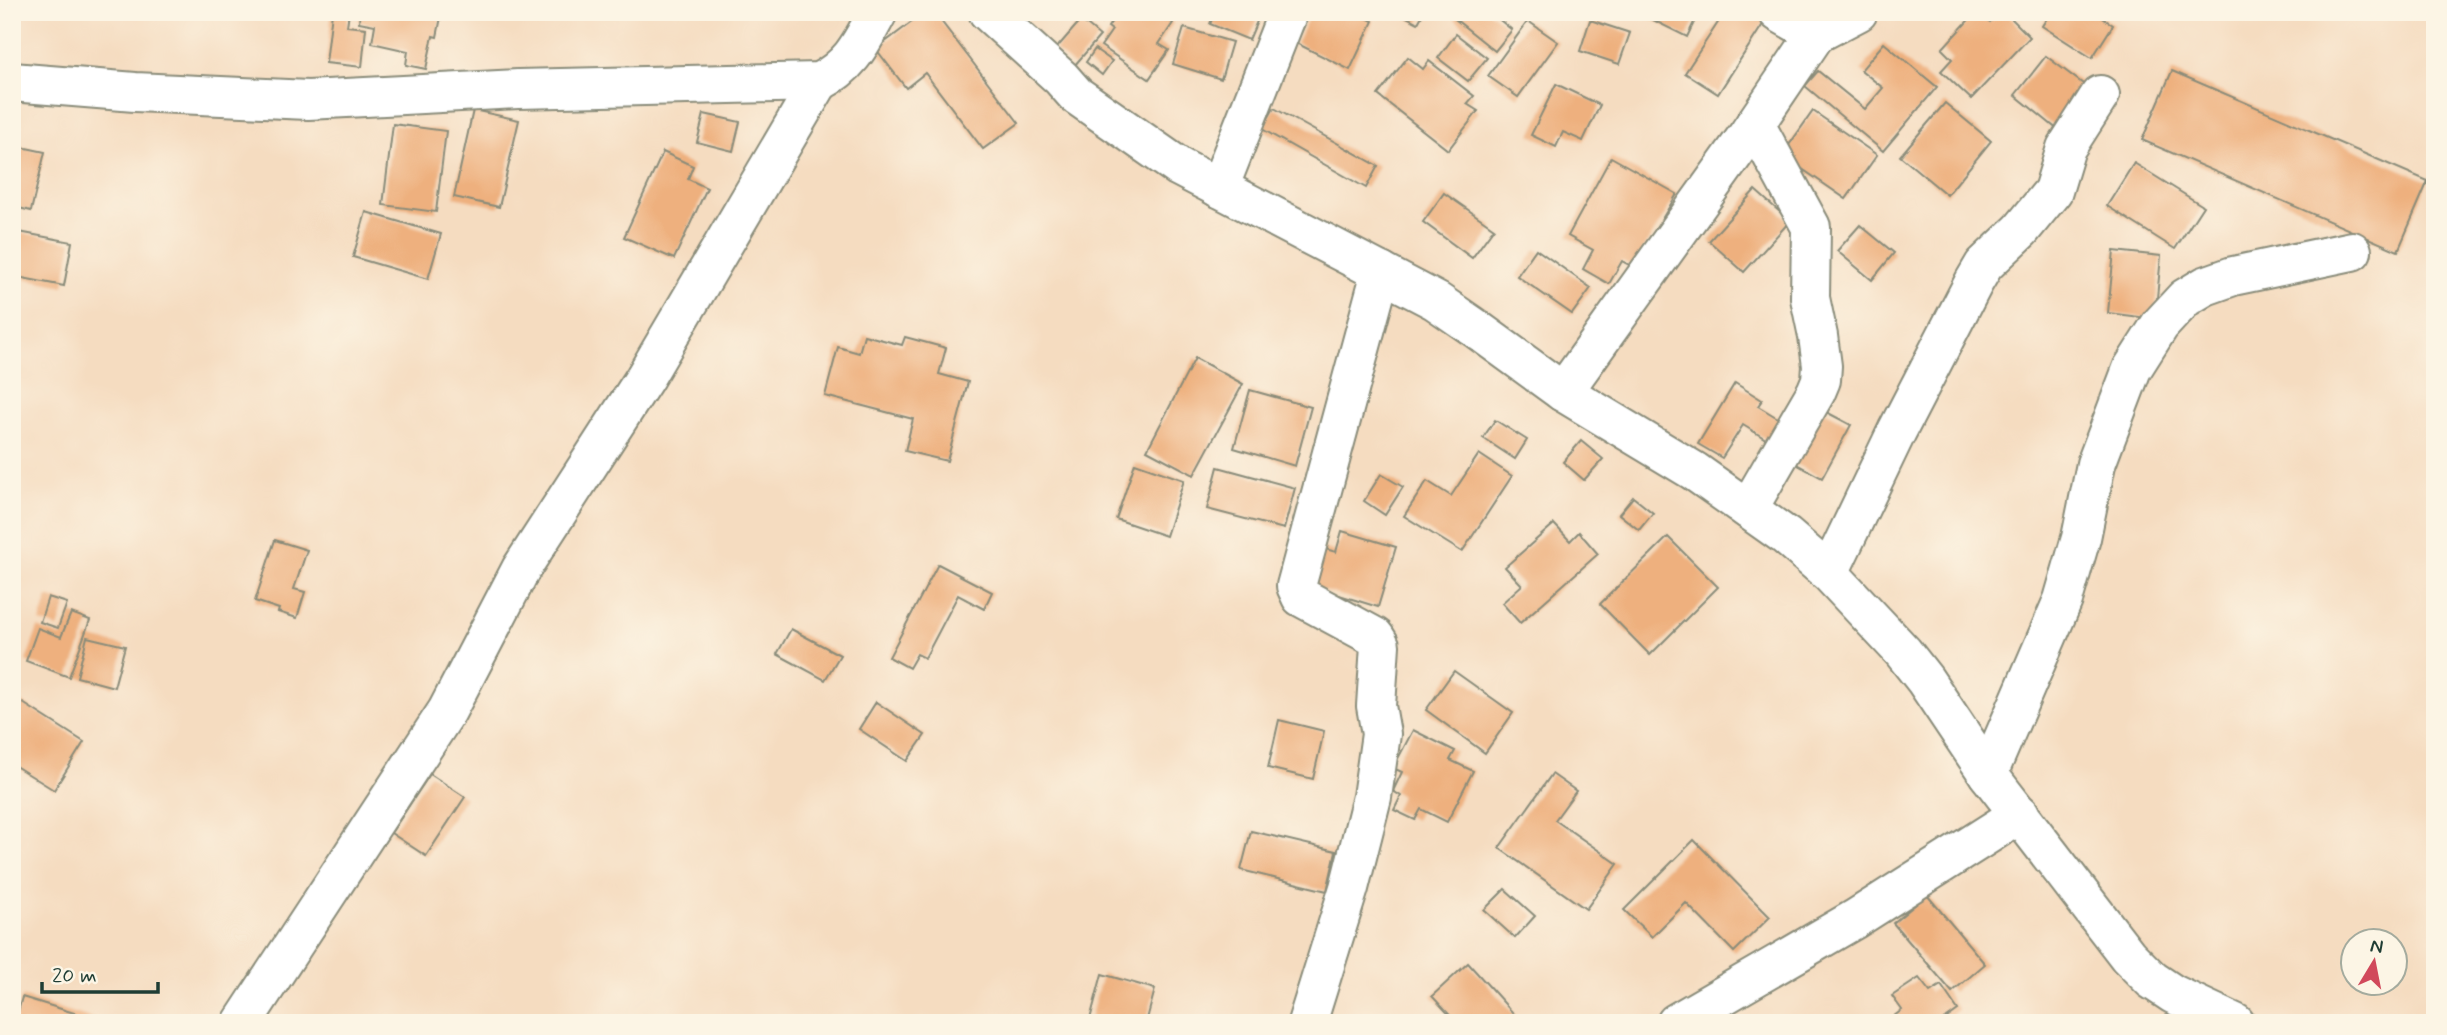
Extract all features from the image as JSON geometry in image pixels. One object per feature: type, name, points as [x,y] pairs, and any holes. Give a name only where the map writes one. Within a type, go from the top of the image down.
[{"type":"street","points":[[12,82],[135,92],[308,100],[518,89],[819,82],[836,73],[854,56],[878,12]]},
{"type":"street","points":[[988,12],[1076,95],[1179,167],[1436,301],[1563,392],[1694,471],[1786,536],[1829,573],[1903,652],[1988,774],[2128,957],[2152,980],[2197,1007],[2235,1023]]},
{"type":"street","points":[[1219,188],[1288,12]]},
{"type":"street","points":[[1778,12],[1815,34]]},
{"type":"street","points":[[1563,392],[1755,124],[1815,34],[1858,12]]},
{"type":"street","points":[[256,1017],[447,711],[521,569],[651,367],[819,82]]},
{"type":"street","points":[[1829,573],[1897,430],[1984,265],[2021,230],[2053,191],[2066,148],[2099,94]]},
{"type":"street","points":[[1748,509],[1816,392],[1822,373],[1810,298],[1811,227],[1755,124]]},
{"type":"street","points":[[1988,774],[2063,600],[2081,538],[2096,464],[2132,369],[2160,324],[2185,298],[2205,286],[2232,276],[2352,251]]},
{"type":"street","points":[[1307,1023],[1349,888],[1372,797],[1381,734],[1376,706],[1380,645],[1375,637],[1301,597],[1296,586],[1381,272]]},
{"type":"street","points":[[1676,1023],[1855,919],[2020,814]]},
{"type":"building","points":[[332,12],[349,12],[347,26],[366,28],[362,67],[326,63]]},
{"type":"building","points":[[360,12],[442,12],[437,37],[433,36],[426,69],[406,65],[408,51],[372,43],[375,25],[359,22]]},
{"type":"building","points":[[925,12],[934,12],[1019,123],[983,149],[925,73],[906,88],[876,49]]},
{"type":"building","points":[[1039,12],[1054,12],[1048,19]]},
{"type":"building","points":[[1088,12],[1110,12],[1101,23]]},
{"type":"building","points":[[1118,12],[1158,12],[1173,23],[1159,44],[1169,50],[1149,79],[1101,46],[1112,30],[1108,27]]},
{"type":"building","points":[[1215,12],[1261,12],[1249,40],[1210,24]]},
{"type":"building","points":[[1311,12],[1354,12],[1373,21],[1350,70],[1296,43]]},
{"type":"building","points":[[1397,12],[1424,12],[1418,23]]},
{"type":"building","points":[[1460,12],[1490,12],[1512,30],[1495,51],[1455,19]]},
{"type":"building","points":[[1637,12],[1699,12],[1687,37]]},
{"type":"building","points":[[1725,12],[1758,12],[1767,18],[1718,94],[1685,73]]},
{"type":"building","points":[[1976,12],[1990,22],[1999,12],[2005,12],[2030,37],[1971,99],[1941,71],[1952,59],[1942,49]]},
{"type":"building","points":[[2051,12],[2094,12],[2113,25],[2092,58],[2042,26]]},
{"type":"building","points":[[1081,20],[1100,36],[1074,66],[1055,50]]},
{"type":"building","points":[[1590,20],[1630,33],[1619,64],[1580,51]]},
{"type":"building","points":[[1528,21],[1558,42],[1518,97],[1488,76]]},
{"type":"building","points":[[1184,28],[1232,42],[1221,79],[1173,64]]},
{"type":"building","points":[[1456,34],[1487,58],[1468,81],[1438,58]]},
{"type":"building","points":[[1884,43],[1937,87],[1883,151],[1805,86],[1818,71],[1865,109],[1883,88],[1861,70]]},
{"type":"building","points":[[1095,49],[1112,61],[1102,75],[1086,62]]},
{"type":"building","points":[[2046,56],[2091,90],[2058,130],[2015,95]]},
{"type":"building","points":[[1408,57],[1423,69],[1429,61],[1474,96],[1467,104],[1478,111],[1448,150],[1378,95]]},
{"type":"building","points":[[2172,71],[2428,181],[2398,251],[2142,140]]},
{"type":"building","points":[[1556,84],[1600,105],[1583,141],[1563,132],[1556,147],[1531,135]]},
{"type":"building","points":[[1945,103],[1991,141],[1947,195],[1900,156]]},
{"type":"building","points":[[1274,108],[1378,166],[1366,188],[1262,129]]},
{"type":"building","points":[[473,110],[519,120],[499,207],[454,197]]},
{"type":"building","points":[[1813,111],[1877,155],[1846,199],[1782,155]]},
{"type":"building","points":[[704,114],[740,122],[733,151],[697,142]]},
{"type":"building","points":[[393,124],[446,131],[436,212],[383,205]]},
{"type":"building","points":[[12,145],[45,152],[31,211],[15,207],[13,215]]},
{"type":"building","points":[[663,152],[693,166],[688,179],[707,188],[674,259],[624,237]]},
{"type":"building","points":[[1611,157],[1677,194],[1633,267],[1622,261],[1609,284],[1583,269],[1593,250],[1568,236]]},
{"type":"building","points":[[2134,163],[2203,206],[2175,249],[2107,206]]},
{"type":"building","points":[[1755,190],[1790,221],[1744,272],[1709,241]]},
{"type":"building","points":[[1444,193],[1494,228],[1472,258],[1423,222]]},
{"type":"building","points":[[366,212],[441,234],[428,279],[353,257]]},
{"type":"building","points":[[1860,225],[1894,253],[1872,280],[1837,251]]},
{"type":"building","points":[[19,232],[72,242],[64,286],[12,276]]},
{"type":"building","points":[[1536,249],[1591,288],[1572,314],[1517,276]]},
{"type":"building","points":[[2114,251],[2161,256],[2155,319],[2108,313]]},
{"type":"building","points":[[864,335],[902,345],[905,337],[946,348],[939,374],[968,382],[947,461],[905,451],[913,419],[825,396],[838,347],[859,353]]},
{"type":"building","points":[[1195,358],[1243,384],[1194,475],[1147,450]]},
{"type":"building","points":[[1735,383],[1762,400],[1758,406],[1786,423],[1774,444],[1743,425],[1722,458],[1698,444]]},
{"type":"building","points":[[1250,390],[1311,407],[1295,466],[1234,448]]},
{"type":"building","points":[[1813,405],[1851,425],[1822,478],[1785,458]]},
{"type":"building","points":[[1495,420],[1527,440],[1515,459],[1483,438]]},
{"type":"building","points":[[1581,441],[1603,459],[1584,480],[1563,462]]},
{"type":"building","points":[[1479,454],[1512,476],[1462,552],[1404,516],[1427,481],[1451,496]]},
{"type":"building","points":[[1135,463],[1184,480],[1166,536],[1116,519]]},
{"type":"building","points":[[1218,467],[1295,488],[1284,529],[1207,509]]},
{"type":"building","points":[[1381,474],[1403,487],[1385,515],[1364,501]]},
{"type":"building","points":[[1633,497],[1653,513],[1639,530],[1619,514]]},
{"type":"building","points":[[1554,524],[1570,541],[1579,532],[1598,554],[1520,623],[1502,603],[1522,585],[1505,567]]},
{"type":"building","points":[[1342,531],[1396,547],[1378,607],[1310,586],[1322,548],[1336,552]]},
{"type":"building","points":[[1668,537],[1718,587],[1650,655],[1600,604]]},
{"type":"building","points":[[275,540],[307,550],[294,589],[305,592],[297,618],[255,601]]},
{"type":"building","points":[[938,564],[992,592],[984,609],[958,595],[925,658],[917,654],[909,668],[889,657]]},
{"type":"building","points":[[48,597],[67,603],[58,628],[40,622]]},
{"type":"building","points":[[71,613],[90,620],[69,677],[26,661],[38,628],[61,637]]},
{"type":"building","points":[[791,629],[840,655],[825,680],[777,654]]},
{"type":"building","points":[[87,637],[125,646],[114,687],[77,677]]},
{"type":"building","points":[[1454,671],[1513,713],[1485,753],[1426,710]]},
{"type":"building","points":[[12,696],[84,742],[54,790],[12,764]]},
{"type":"building","points":[[876,702],[925,735],[907,761],[859,729]]},
{"type":"building","points":[[1279,720],[1324,731],[1313,779],[1268,768]]},
{"type":"building","points":[[1413,730],[1455,751],[1450,760],[1473,771],[1447,822],[1421,809],[1415,820],[1394,810],[1401,796],[1393,791],[1402,772],[1393,768]]},
{"type":"building","points":[[430,774],[465,797],[426,856],[391,833]]},
{"type":"building","points":[[1552,774],[1576,791],[1555,820],[1618,864],[1586,909],[1499,848]]},
{"type":"building","points":[[1251,831],[1336,851],[1327,891],[1241,870]]},
{"type":"building","points":[[1694,840],[1770,917],[1734,952],[1686,903],[1652,937],[1624,910]]},
{"type":"building","points":[[1505,889],[1535,916],[1515,938],[1484,910]]},
{"type":"building","points":[[1927,895],[1985,964],[1952,992],[1893,923]]},
{"type":"building","points":[[1468,963],[1522,1023],[1457,1023],[1432,996]]},
{"type":"building","points":[[1102,974],[1155,989],[1146,1023],[1089,1023]]},
{"type":"building","points":[[1919,978],[1930,992],[1941,985],[1958,1010],[1940,1023],[1885,1023],[1902,1010],[1892,996]]},
{"type":"building","points":[[22,997],[97,1020],[96,1023],[15,1023]]}]
